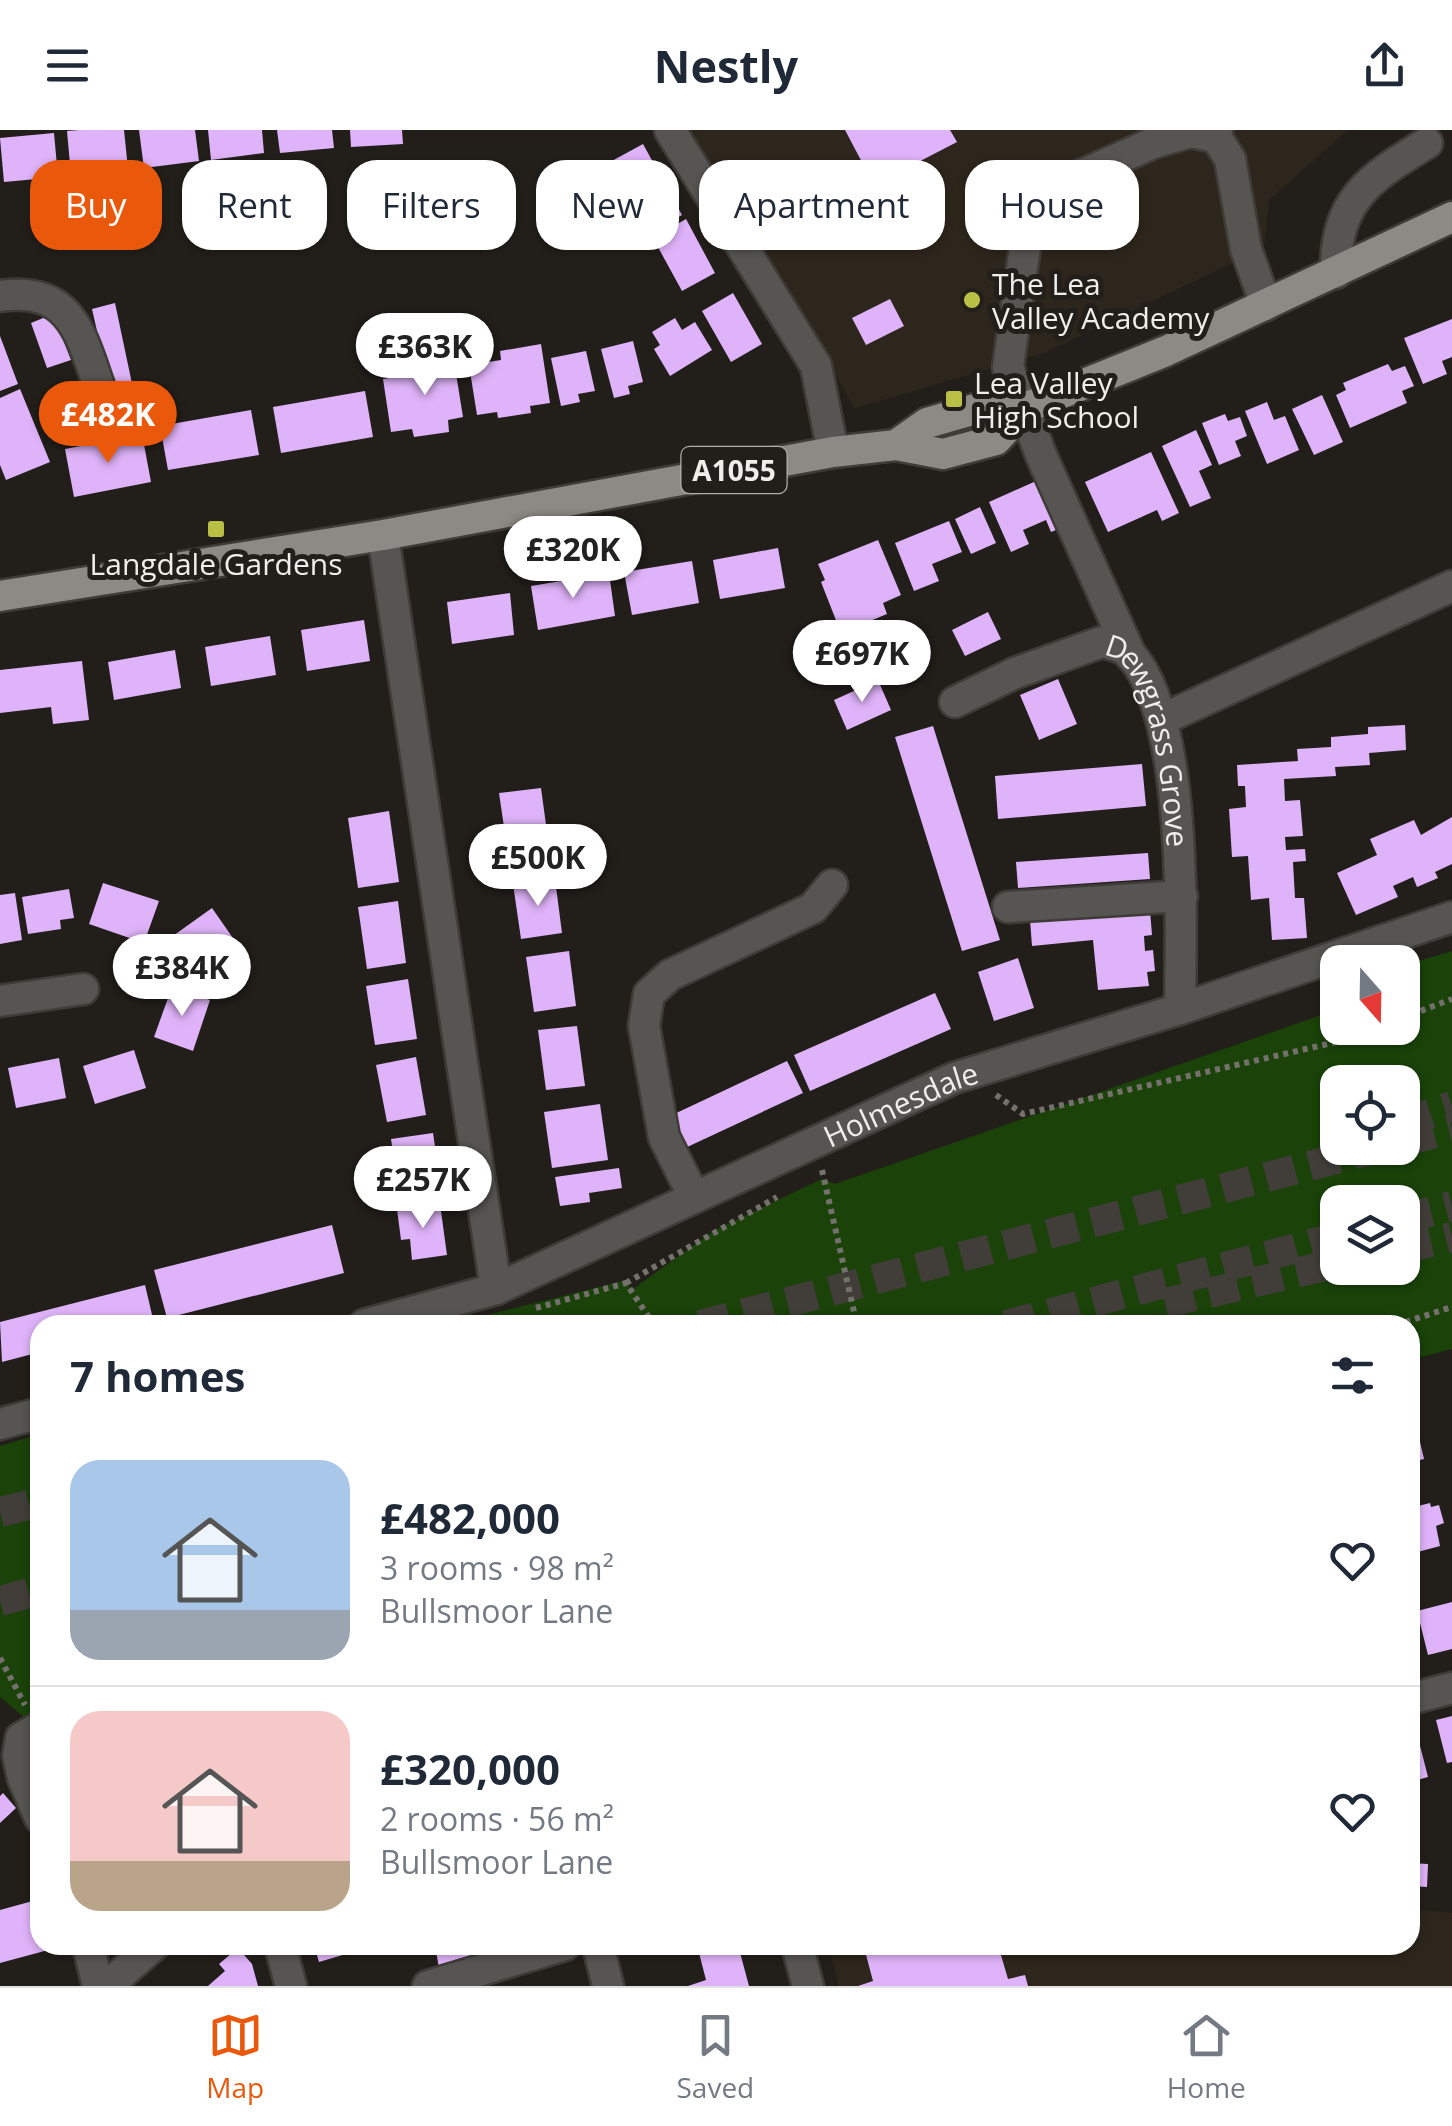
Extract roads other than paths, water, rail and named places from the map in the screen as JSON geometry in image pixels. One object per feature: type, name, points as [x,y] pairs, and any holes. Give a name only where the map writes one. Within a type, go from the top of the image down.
[{"type":"main road","name":"A1055","points":[[0,596],[384,536],[833,452],[896,445],[927,423],[982,408],[1025,408],[1166,351],[1452,218]]},
{"type":"street","points":[[670,130],[816,366],[833,452]]},
{"type":"street","points":[[1132,656],[1041,455],[1008,367],[1031,220],[1055,187],[1190,132],[1216,134],[1230,159],[1246,249],[1266,305]]},
{"type":"street","points":[[1336,273],[1336,245],[1343,220],[1370,178],[1427,143]]},
{"type":"street","points":[[0,296],[20,293],[57,303],[77,326],[100,392]]},
{"type":"street","points":[[384,536],[496,1289]]},
{"type":"street","points":[[1164,719],[1452,586]]},
{"type":"street","name":"Dewgrass Grove","points":[[955,702],[1015,673],[1102,642],[1132,656],[1164,719],[1182,896],[1180,1009]]},
{"type":"street","points":[[693,1196],[664,1137],[644,1026],[649,994],[670,975],[813,908],[832,884]]},
{"type":"street","points":[[1008,907],[1182,896]]},
{"type":"street","name":"Holmesdale","points":[[401,1315],[496,1289],[693,1196],[818,1156],[954,1078],[1180,1009],[1452,917]]},
{"type":"street","points":[[0,1001],[83,989]]},
{"type":"street","points":[[0,1424],[30,1416]]},
{"type":"street","points":[[1420,1697],[1452,1688]]},
{"type":"street","points":[[30,1730],[21,1738],[18,1755],[30,1789]]},
{"type":"street","points":[[90,1955],[98,1986]]},
{"type":"street","points":[[107,1986],[143,1955]]},
{"type":"street","points":[[283,1955],[291,1986]]},
{"type":"street","points":[[428,1986],[484,1978],[540,1955]]},
{"type":"street","points":[[600,1955],[608,1986]]},
{"type":"street","points":[[800,1955],[808,1986]]},
{"type":"tunnel","points":[[1420,1117],[1452,1106]]},
{"type":"tunnel","points":[[1420,1137],[1452,1129]]},
{"type":"tunnel","points":[[738,1315],[1320,1163]]},
{"type":"tunnel","points":[[1420,1214],[1452,1206]]},
{"type":"tunnel","points":[[1420,1245],[1452,1237]]},
{"type":"tunnel","points":[[1044,1315],[1320,1242]]},
{"type":"tunnel","points":[[1165,1303],[1320,1267]]},
{"type":"tunnel","points":[[0,1512],[30,1504]]},
{"type":"tunnel","points":[[0,1601],[30,1593]]},
{"type":"place","name":"The Lea Valley Academy","points":[[972,300]]},
{"type":"place","name":"Lea Valley High School","points":[[954,399]]},
{"type":"place","name":"Langdale Gardens","points":[[216,529]]}]
